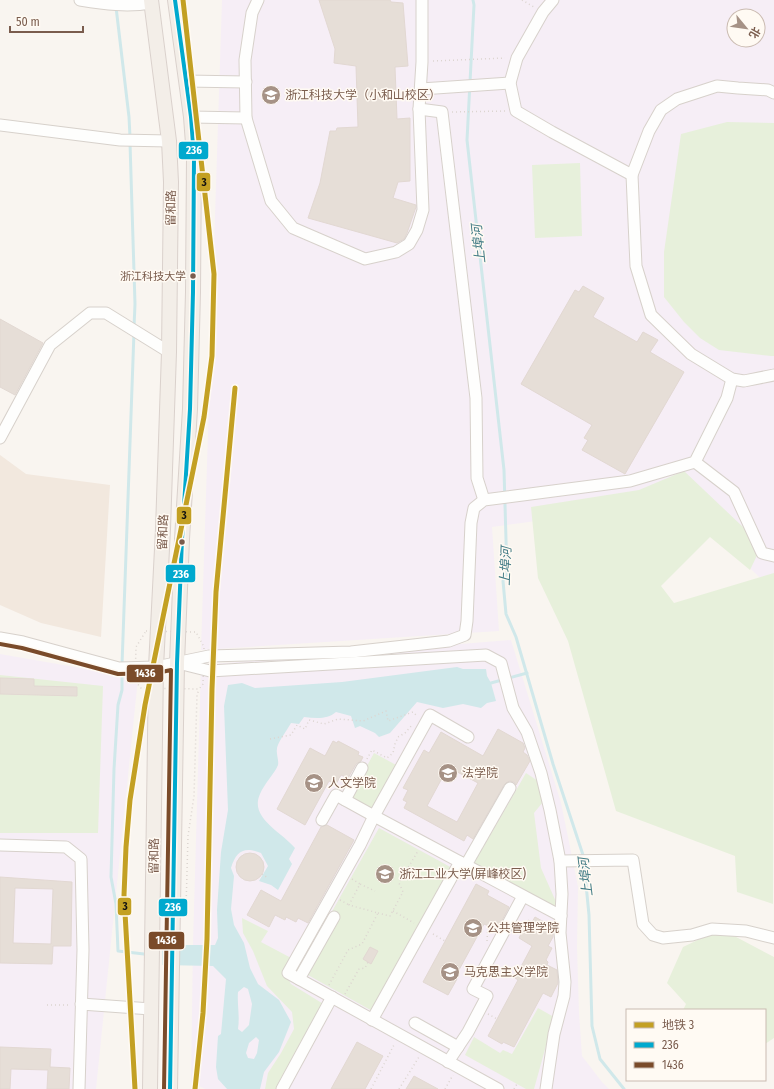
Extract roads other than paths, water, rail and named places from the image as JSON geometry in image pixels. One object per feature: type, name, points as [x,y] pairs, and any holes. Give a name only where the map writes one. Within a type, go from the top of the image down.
[{"type":"main road","name":"留和路","points":[[170,1089],[177,663],[182,539],[190,409],[194,157],[191,117],[175,0]]},
{"type":"main road","name":"留和路","points":[[150,1089],[156,667],[163,528],[169,352],[171,182],[169,141],[151,2]]},
{"type":"street","points":[[80,0],[106,5],[134,6],[151,2]]},
{"type":"street","points":[[258,0],[252,13],[246,60],[246,118],[272,201],[293,228],[366,259],[396,252],[409,244],[417,230],[423,210],[419,109],[422,62],[422,0]]},
{"type":"street","points":[[553,0],[543,12],[517,58],[510,83],[516,111],[632,175]]},
{"type":"street","points":[[186,81],[246,82]]},
{"type":"street","points":[[421,89],[510,83]]},
{"type":"street","points":[[774,93],[768,90],[717,86],[677,99],[661,110],[649,131],[632,175],[636,266],[651,315],[691,354],[732,379],[744,381],[774,374]]},
{"type":"street","points":[[419,109],[442,112],[476,398],[477,478],[489,499]]},
{"type":"street","points":[[191,117],[246,118]]},
{"type":"street","points":[[0,125],[130,141],[169,141]]},
{"type":"street","points":[[0,438],[50,345],[90,313],[106,314],[169,352]]},
{"type":"street","points":[[0,638],[23,642],[123,668],[156,667],[209,656],[351,652],[449,641],[465,635],[467,621],[471,523],[474,508],[489,499],[630,481],[694,462],[727,398],[732,379]]},
{"type":"street","points":[[694,462],[734,492],[762,553],[774,556]]},
{"type":"street","points":[[177,663],[210,670],[486,655],[501,663],[513,708],[526,732],[540,773],[550,810],[560,861],[562,894],[560,932],[565,982],[564,996],[554,1034],[546,1089]]},
{"type":"street","points":[[468,737],[430,715],[424,720],[360,845],[288,973],[498,1089]]},
{"type":"street","points":[[345,800],[362,768]]},
{"type":"street","points":[[372,1020],[423,928],[510,788]]},
{"type":"street","points":[[322,820],[336,795],[561,916]]},
{"type":"street","points":[[0,846],[66,847],[82,859],[83,950],[79,1089]]},
{"type":"street","points":[[560,861],[633,860],[643,924],[653,935],[663,938],[692,935],[712,929],[746,931],[774,938]]},
{"type":"street","points":[[453,1064],[458,1047],[468,1032],[487,996],[473,989],[523,896]]},
{"type":"street","points":[[299,979],[334,917]]},
{"type":"street","points":[[282,1089],[332,998]]},
{"type":"street","points":[[81,1004],[151,1009]]},
{"type":"street","points":[[415,1023],[458,1047]]},
{"type":"water","points":[[457,667],[463,669],[486,669],[496,701],[487,703],[481,708],[463,704],[443,708],[417,702],[390,733],[379,737],[375,733],[360,726],[355,728],[351,716],[336,712],[325,717],[304,717],[299,724],[291,723],[277,746],[278,765],[262,790],[258,803],[259,810],[268,824],[295,848],[289,859],[292,864],[278,890],[271,885],[259,881],[268,866],[261,853],[245,850],[238,854],[231,868],[234,876],[231,909],[234,925],[244,943],[250,968],[258,984],[279,1000],[291,1022],[279,1052],[264,1072],[260,1089],[227,1089],[218,1079],[216,1067],[218,1036],[221,1034],[226,979],[213,966],[162,965],[162,945],[215,945],[218,938],[217,910],[221,852],[228,810],[224,706],[228,685],[242,683],[255,688],[342,682]],"holes":[[[244,987],[248,989],[252,1004],[249,1025],[242,1032],[238,1029],[238,992]],[[256,1037],[259,1040],[257,1053],[254,1059],[248,1058],[246,1053],[249,1043]]]},
{"type":"waterway","name":"上埠河","points":[[473,0],[474,5],[467,140],[504,470],[507,574],[503,581],[506,614],[516,637],[553,764],[584,858]]},
{"type":"waterway","points":[[116,7],[130,137]]},
{"type":"waterway","points":[[130,143],[135,304],[134,327]]},
{"type":"waterway","points":[[122,665],[134,332]]},
{"type":"waterway","points":[[122,670],[122,690],[118,705],[114,769],[111,877],[116,904],[118,951],[144,954]]},
{"type":"waterway","points":[[491,683],[527,673]]},
{"type":"waterway","name":"上埠河","points":[[584,864],[589,915],[592,1026],[600,1059],[624,1089]]},
{"type":"metro line","name":"3","points":[[135,1089],[124,895],[130,800],[145,705],[204,417],[212,356],[214,274],[183,0]]},
{"type":"metro line","name":"3","points":[[195,1089],[203,1013],[207,939],[212,689],[216,592],[235,388]]},
{"type":"place","name":"浙江科技大学（小和山校区）","points":[[271,95]]},
{"type":"place","name":"浙江科技大学","points":[[193,276]]},
{"type":"place","name":"法学院","points":[[448,773]]},
{"type":"place","name":"人文学院","points":[[314,783]]},
{"type":"place","name":"浙江工业大学(屏峰校区)","points":[[385,874]]},
{"type":"place","name":"公共管理学院","points":[[473,928]]},
{"type":"place","name":"马克思主义学院","points":[[450,972]]}]
